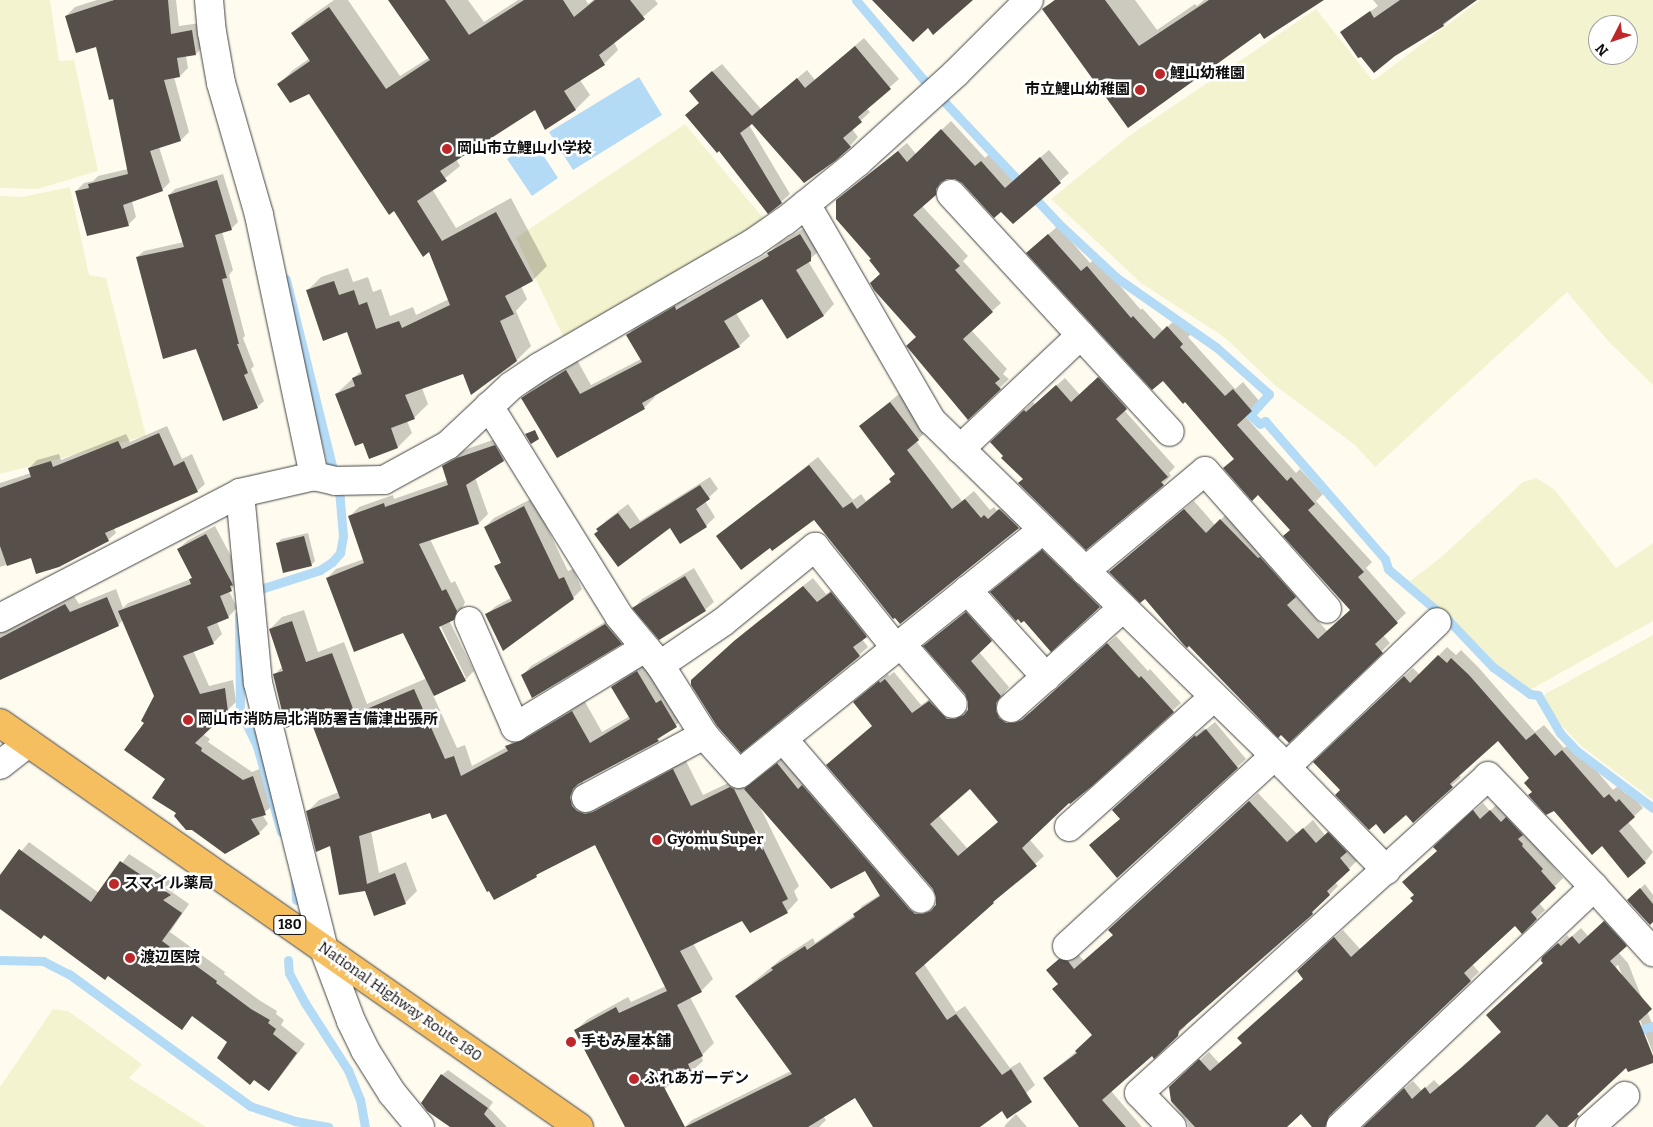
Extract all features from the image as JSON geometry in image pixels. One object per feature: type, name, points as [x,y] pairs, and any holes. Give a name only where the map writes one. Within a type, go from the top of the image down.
[{"type":"highway","name":"National Highway Route 180","points":[[0,724],[579,1127]]},
{"type":"street","points":[[209,0],[212,32],[222,83],[259,215],[314,476]]},
{"type":"street","points":[[0,618],[240,493],[314,476],[335,481],[384,480],[448,445],[511,386],[539,366],[752,243],[806,204],[858,162],[956,73],[1029,0]]},
{"type":"street","points":[[951,194],[1170,432]]},
{"type":"street","points":[[806,204],[932,421],[1280,762],[1386,870]]},
{"type":"street","points":[[960,449],[1080,335]]},
{"type":"street","points":[[489,406],[619,616],[652,657],[704,735],[739,774],[1042,530]]},
{"type":"street","points":[[1085,570],[1205,471],[1327,610]]},
{"type":"street","points":[[240,493],[258,682],[324,949],[351,1021],[365,1050],[392,1092],[420,1127]]},
{"type":"street","points":[[469,622],[515,727],[722,622],[815,547],[898,646],[953,704]]},
{"type":"street","points":[[967,590],[1046,677]]},
{"type":"street","points":[[1011,708],[1123,608]]},
{"type":"street","points":[[1068,946],[1280,762],[1437,622]]},
{"type":"street","points":[[1069,827],[1214,697]]},
{"type":"street","points":[[586,798],[704,735]]},
{"type":"street","points":[[783,740],[921,899]]},
{"type":"street","points":[[0,765],[28,743]]},
{"type":"street","points":[[1172,1127],[1139,1093],[1488,776],[1653,952]]},
{"type":"street","points":[[1340,1127],[1594,887]]},
{"type":"street","points":[[1590,1127],[1625,1096]]},
{"type":"green space","points":[[0,0],[50,0],[59,61],[74,60],[98,171],[37,189],[0,188]]},
{"type":"green space","points":[[1480,0],[1653,0],[1653,385],[1609,342],[1567,292],[1375,467],[1355,445],[1277,387],[1224,337],[1141,283],[1051,199],[1129,136],[1316,9],[1373,81]]},
{"type":"green space","points":[[685,124],[764,219],[733,242],[564,338],[516,238]]},
{"type":"green space","points":[[70,187],[89,275],[106,278],[146,436],[0,474],[0,196],[22,197]]},
{"type":"green space","points":[[1536,478],[1554,489],[1616,568],[1653,543],[1653,621],[1528,691],[1503,672],[1410,581],[1439,559],[1523,482]]},
{"type":"green space","points":[[1653,635],[1653,800],[1581,746],[1549,712],[1543,700],[1545,694]]},
{"type":"green space","points":[[53,1009],[68,1011],[142,1064],[129,1078],[206,1127],[0,1127],[0,1087]]},
{"type":"water","points":[[639,77],[662,115],[573,170],[549,132]]},
{"type":"water","points":[[534,141],[558,178],[532,196],[507,159]]},
{"type":"building","points":[[114,0],[168,0],[171,34],[192,30],[196,55],[177,58],[180,77],[164,80],[181,141],[150,151],[163,191],[123,205],[129,226],[87,236],[75,191],[89,188],[88,184],[128,174],[113,99],[109,100],[96,47],[76,53],[65,16]]},
{"type":"building","points":[[388,0],[445,0],[469,35],[524,0],[563,0],[574,17],[595,0],[630,0],[645,19],[599,55],[605,65],[564,91],[576,110],[545,130],[535,110],[440,171],[447,181],[417,201],[442,241],[496,212],[533,281],[505,296],[514,314],[500,321],[517,361],[471,395],[463,374],[405,395],[415,419],[391,428],[398,448],[369,459],[363,443],[355,446],[335,394],[355,386],[352,378],[362,374],[347,332],[323,341],[306,290],[334,281],[339,295],[354,290],[359,305],[367,302],[376,329],[399,321],[402,328],[450,305],[429,252],[423,257],[394,211],[389,215],[309,94],[290,103],[277,84],[310,61],[291,33],[329,7],[386,89],[430,60]]},
{"type":"building","points":[[872,0],[973,0],[933,35],[928,28],[913,42]]},
{"type":"building","name":"市立鯉山幼稚園","points":[[1055,0],[1105,0],[1139,46],[1209,0],[1324,0],[1264,39],[1260,33],[1128,128],[1042,9]]},
{"type":"building","points":[[1400,0],[1477,0],[1443,24],[1444,26],[1395,56],[1374,73],[1361,57],[1358,58],[1340,32],[1370,11],[1374,18]]},
{"type":"building","points":[[855,46],[891,89],[858,117],[862,122],[843,138],[851,147],[835,161],[804,183],[752,124],[740,133],[782,203],[768,214],[719,151],[717,153],[685,115],[699,103],[689,91],[712,71],[752,116],[797,78],[805,88]]},
{"type":"building","points":[[941,129],[975,166],[981,161],[1005,188],[1040,157],[1061,183],[1013,224],[1001,212],[994,218],[962,183],[955,179],[947,179],[941,182],[936,189],[936,195],[913,215],[960,266],[955,270],[993,312],[963,339],[1000,379],[995,383],[1001,389],[968,420],[906,346],[916,337],[874,290],[870,283],[880,274],[869,260],[871,259],[836,219],[836,200],[898,151],[907,162]]},
{"type":"building","points":[[217,180],[232,230],[215,235],[227,278],[222,279],[239,344],[237,344],[248,373],[244,375],[258,408],[223,421],[196,349],[163,359],[136,257],[184,247],[168,195]]},
{"type":"building","points":[[800,234],[811,252],[811,261],[796,270],[824,316],[787,339],[762,299],[724,321],[740,347],[642,403],[645,409],[557,458],[521,398],[566,370],[580,394],[642,362],[626,335],[675,306],[676,310],[769,256],[767,253]]},
{"type":"building","points":[[1048,234],[1081,271],[1087,266],[1131,318],[1133,316],[1154,339],[1167,326],[1183,344],[1180,347],[1225,396],[1233,389],[1252,411],[1237,425],[1287,481],[1291,477],[1315,504],[1308,510],[1364,572],[1358,577],[1398,623],[1375,644],[1383,653],[1289,743],[1281,735],[1278,738],[1189,646],[1187,648],[1184,645],[1145,599],[1140,603],[1109,572],[1184,509],[1206,533],[1220,519],[1258,558],[1260,557],[1296,597],[1287,605],[1318,639],[1350,610],[1283,536],[1290,530],[1258,495],[1252,501],[1223,468],[1234,459],[1185,402],[1183,404],[1163,381],[1152,390],[1026,253]]},
{"type":"building","points":[[1098,377],[1127,409],[1116,419],[1168,477],[1161,482],[1164,485],[1086,550],[1018,483],[1023,479],[1001,458],[1003,456],[990,442],[1024,410],[1026,412],[1056,385],[1071,402]]},
{"type":"building","points":[[890,402],[919,440],[907,450],[952,509],[965,499],[981,518],[984,515],[988,519],[999,509],[1019,528],[900,624],[895,618],[893,619],[814,520],[772,551],[770,548],[741,570],[716,536],[809,465],[843,508],[852,502],[857,509],[891,482],[889,479],[895,474],[859,426]]},
{"type":"building","points":[[535,430],[539,439],[531,444],[525,434]]},
{"type":"building","points":[[159,433],[174,466],[184,461],[198,492],[105,533],[109,541],[59,567],[36,574],[31,558],[7,566],[0,546],[0,488],[31,477],[28,468],[51,461],[53,467],[118,441],[122,449]]},
{"type":"building","points":[[495,445],[504,461],[466,485],[479,524],[419,544],[442,591],[446,589],[457,611],[454,620],[439,627],[466,681],[434,696],[403,633],[354,652],[326,578],[364,563],[348,516],[384,503],[385,507],[448,485],[442,466],[457,458]]},
{"type":"building","points":[[700,485],[710,499],[696,509],[707,527],[680,544],[670,528],[618,567],[594,534],[598,531],[596,529],[618,513],[630,529]]},
{"type":"building","points":[[524,506],[559,579],[564,577],[574,599],[503,651],[485,614],[512,601],[494,566],[501,563],[484,527]]},
{"type":"building","points":[[206,534],[233,585],[230,586],[232,591],[220,596],[229,618],[207,627],[214,644],[183,656],[200,694],[225,688],[228,712],[195,743],[202,748],[201,751],[243,780],[253,776],[266,815],[251,819],[260,834],[225,854],[192,830],[186,830],[174,816],[176,813],[152,798],[165,779],[124,750],[144,723],[141,721],[154,696],[118,611],[191,584],[189,579],[192,578],[177,549]]},
{"type":"building","points":[[304,536],[312,566],[283,573],[276,543]]},
{"type":"building","points":[[1042,550],[1100,607],[1051,652],[1024,621],[1021,623],[1018,619],[1016,621],[990,592]]},
{"type":"building","points":[[685,576],[706,611],[659,640],[632,608]]},
{"type":"building","points":[[803,586],[817,602],[831,592],[867,637],[853,647],[860,656],[741,753],[717,726],[691,685],[691,680],[734,641]]},
{"type":"building","points":[[107,597],[119,626],[0,680],[0,638],[65,604],[70,612]]},
{"type":"building","points":[[966,612],[992,641],[971,661],[1001,696],[996,703],[996,711],[999,718],[1006,723],[1022,720],[1107,643],[1174,712],[1092,786],[1069,803],[1022,848],[1037,866],[993,902],[915,973],[947,1020],[956,1014],[1002,1075],[1011,1069],[1032,1102],[1007,1119],[1002,1111],[980,1127],[873,1127],[855,1098],[808,1127],[685,1127],[792,1074],[735,996],[773,970],[771,968],[805,946],[807,950],[855,917],[853,914],[880,896],[865,871],[831,889],[744,789],[777,763],[798,789],[802,785],[909,909],[915,914],[931,911],[936,905],[933,889],[826,765],[872,726],[853,702],[879,681],[880,683],[885,679],[912,713],[929,701],[947,719],[955,719],[964,715],[968,710],[965,694],[923,646]],"holes":[[[970,789],[998,822],[958,856],[930,824]]]},
{"type":"building","points":[[292,621],[306,662],[332,653],[355,714],[414,689],[445,759],[454,756],[461,776],[508,751],[505,746],[523,740],[572,711],[590,743],[630,719],[611,687],[637,671],[656,703],[661,700],[677,727],[657,739],[659,741],[578,784],[573,789],[570,797],[572,806],[577,811],[585,814],[593,812],[673,769],[691,806],[730,787],[734,789],[788,899],[782,902],[788,913],[750,933],[742,921],[680,951],[702,992],[677,1005],[703,1056],[688,1064],[692,1073],[664,1087],[685,1127],[625,1127],[574,1030],[616,1007],[619,1013],[667,991],[595,845],[536,875],[537,877],[494,900],[489,891],[487,892],[446,814],[432,819],[430,813],[359,836],[367,884],[395,873],[406,904],[374,916],[365,891],[339,895],[330,846],[316,852],[306,811],[340,798],[310,719],[286,728],[273,674],[283,671],[269,629]]},
{"type":"building","points":[[605,624],[622,644],[532,698],[521,675]]},
{"type":"building","points":[[1438,655],[1447,663],[1451,658],[1469,675],[1526,740],[1535,733],[1555,756],[1562,750],[1604,798],[1609,794],[1616,802],[1619,799],[1635,817],[1619,831],[1646,863],[1628,878],[1602,846],[1592,855],[1554,811],[1546,815],[1528,795],[1532,792],[1524,783],[1529,778],[1498,741],[1450,784],[1453,787],[1413,823],[1406,815],[1384,834],[1376,824],[1369,830],[1335,795],[1340,790],[1313,762],[1404,676],[1410,683]]},
{"type":"building","points":[[1206,729],[1238,768],[1117,878],[1089,845],[1120,819],[1112,810],[1195,735],[1196,737]]},
{"type":"building","points":[[1249,801],[1287,842],[1303,828],[1316,843],[1328,832],[1347,852],[1340,858],[1350,870],[1327,891],[1330,895],[1312,912],[1313,914],[1179,1031],[1178,1036],[1154,1059],[1152,1056],[1102,1100],[1126,1127],[1079,1127],[1043,1078],[1077,1053],[1075,1051],[1092,1035],[1052,989],[1058,984],[1046,970],[1059,959],[1068,961],[1074,969],[1113,935],[1108,930]]},
{"type":"building","points":[[1473,810],[1480,819],[1490,810],[1501,822],[1506,817],[1523,835],[1518,839],[1523,844],[1522,846],[1543,869],[1541,871],[1556,888],[1531,912],[1537,919],[1522,934],[1515,926],[1464,973],[1471,981],[1329,1116],[1325,1127],[1312,1127],[1301,1114],[1287,1127],[1195,1127],[1171,1101],[1169,1087],[1199,1059],[1210,1071],[1242,1043],[1237,1038],[1303,979],[1297,971],[1334,937],[1351,957],[1413,901],[1410,898],[1414,895],[1402,882],[1437,851],[1433,847]]},
{"type":"building","name":"渡辺医院","points":[[19,849],[91,902],[120,861],[171,895],[163,900],[182,913],[162,941],[217,981],[216,983],[251,1009],[270,1020],[268,1023],[276,1029],[273,1034],[297,1053],[269,1091],[254,1080],[250,1085],[217,1058],[227,1042],[192,1016],[182,1030],[108,976],[105,980],[44,935],[41,939],[0,909],[0,875]]},
{"type":"building","points":[[1640,888],[1653,904],[1653,922],[1650,925],[1627,900]]},
{"type":"building","points":[[1604,921],[1627,946],[1610,961],[1652,1009],[1639,1021],[1653,1056],[1653,1063],[1628,1072],[1626,1068],[1577,1114],[1579,1116],[1567,1127],[1559,1127],[1547,1114],[1535,1127],[1363,1127],[1404,1088],[1412,1099],[1425,1087],[1430,1094],[1461,1068],[1501,1032],[1486,1015],[1543,963],[1541,961],[1542,957],[1558,943],[1561,946],[1572,936],[1579,944]]},
{"type":"building","points":[[441,1074],[488,1108],[484,1114],[496,1127],[450,1127],[427,1111],[421,1103]]},
{"type":"waterway","points":[[856,0],[923,79],[1058,223],[1117,278],[1216,347],[1269,394],[1250,415],[1260,424],[1265,421],[1385,559],[1388,569],[1449,621],[1493,667],[1530,694],[1538,695],[1560,733],[1577,751],[1653,808]]},
{"type":"waterway","points":[[251,592],[320,570],[332,562],[340,553],[343,536],[340,498],[286,279]]},
{"type":"waterway","points":[[239,615],[240,711],[257,746],[281,832]]},
{"type":"waterway","points":[[295,881],[296,900]]},
{"type":"waterway","points":[[0,960],[43,961],[69,974],[250,1106],[295,1121],[328,1127]]},
{"type":"waterway","points":[[288,960],[289,973],[305,1003],[348,1070],[360,1099],[365,1127]]},
{"type":"waterway","points":[[1631,1033],[1653,1026]]},
{"type":"place","name":"鯉山幼稚園","points":[[1160,74]]},
{"type":"place","name":"市立鯉山幼稚園","points":[[1140,90]]},
{"type":"place","name":"岡山市立鯉山小学校","points":[[447,149]]},
{"type":"place","name":"岡山市消防局北消防署吉備津出張所","points":[[188,720]]},
{"type":"place","name":"Gyomu Super","points":[[657,840]]},
{"type":"place","name":"スマイル薬局","points":[[114,884]]},
{"type":"place","name":"渡辺医院","points":[[130,958]]},
{"type":"place","name":"手もみ屋本舗","points":[[571,1042]]},
{"type":"place","name":"ふれあガーデン","points":[[634,1079]]}]
